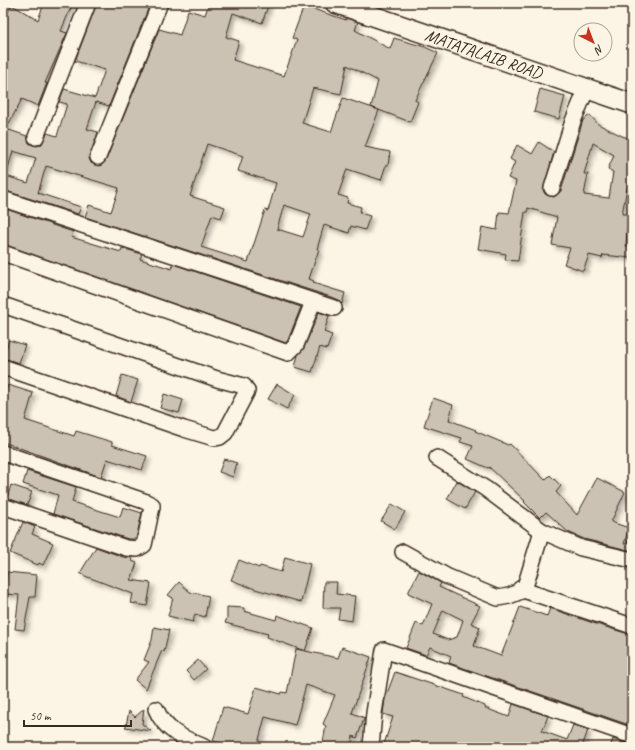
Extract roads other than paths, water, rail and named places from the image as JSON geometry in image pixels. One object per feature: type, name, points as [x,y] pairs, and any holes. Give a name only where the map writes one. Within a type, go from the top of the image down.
[{"type":"main road","name":"MATATALAIB ROAD","points":[[335,3],[632,104]]},
{"type":"street","points":[[36,136],[88,3]]},
{"type":"street","points":[[98,157],[160,3]]},
{"type":"street","points":[[552,188],[573,121],[587,88]]},
{"type":"street","points":[[3,199],[334,308]]},
{"type":"street","points":[[3,253],[288,353],[296,345],[313,302]]},
{"type":"street","points":[[3,305],[217,379],[244,386],[247,390],[225,433],[220,437],[214,438],[3,367]]},
{"type":"street","points":[[3,453],[144,501],[152,505],[152,507],[144,545],[136,549],[126,548],[3,506]]},
{"type":"street","points":[[437,458],[486,489],[542,531],[582,548],[632,560]]},
{"type":"street","points":[[403,552],[448,576],[498,598],[509,596],[522,589],[542,531]]},
{"type":"street","points":[[522,589],[632,626]]},
{"type":"street","points":[[371,747],[374,713],[384,650],[632,736]]},
{"type":"street","points":[[156,709],[160,719],[179,736],[204,747]]}]
